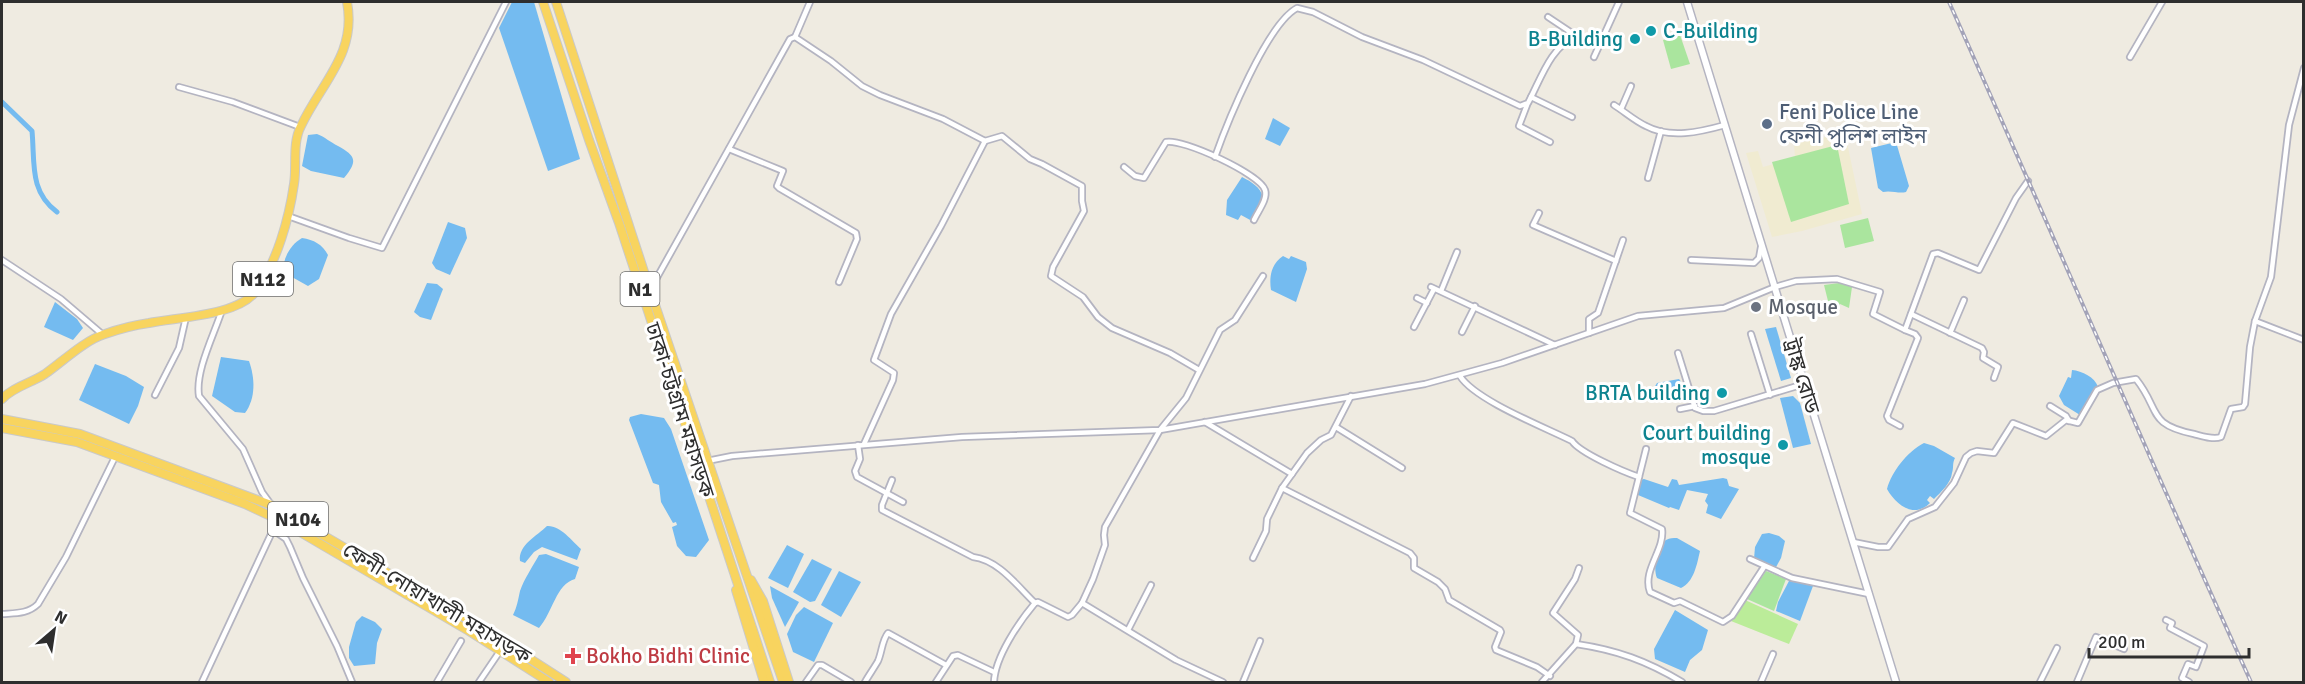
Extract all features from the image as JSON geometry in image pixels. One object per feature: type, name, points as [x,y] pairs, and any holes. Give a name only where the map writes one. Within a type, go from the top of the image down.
[{"type":"highway","name":"N112","points":[[2,399],[102,334],[222,310],[243,302],[255,293],[274,255],[287,215],[294,184],[300,127],[334,72],[347,40],[349,12],[347,2]]},
{"type":"highway","name":"ঢাকা-চট্টগ্রাম মহাসড়ক","points":[[543,2],[619,223],[770,682]]},
{"type":"highway","name":"ঢাকা-চট্টগ্রাম মহাসড়ক","points":[[556,2],[707,461],[783,682]]},
{"type":"highway","name":"ফেনী-নোয়াখালী মহাসড়ক","points":[[2,419],[80,434],[272,505],[476,624],[566,682]]},
{"type":"highway","name":"ফেনী-নোয়াখালী মহাসড়ক","points":[[2,428],[76,442],[245,504],[283,522],[549,682]]},
{"type":"highway","points":[[746,575],[763,601],[789,682]]},
{"type":"highway","points":[[736,576],[738,601],[764,682]]},
{"type":"main road","name":"ট্রাঙ্ক রোড","points":[[1687,2],[1896,682]]},
{"type":"street","points":[[287,215],[358,242],[382,248],[506,2]]},
{"type":"street","points":[[650,290],[790,39],[795,38],[810,2]]},
{"type":"street","points":[[1594,57],[1619,2]]},
{"type":"street","points":[[2130,57],[2162,2]]},
{"type":"street","points":[[1215,157],[1234,106],[1257,62],[1278,27],[1291,11],[1297,8],[1313,12],[1362,37],[1423,60],[1507,102],[1520,106],[1528,103]]},
{"type":"street","points":[[1548,17],[1572,33],[1573,38]]},
{"type":"street","points":[[795,38],[831,61],[861,86],[943,119],[985,141]]},
{"type":"street","points":[[1550,142],[1519,126],[1531,97],[1556,52],[1563,44],[1573,38],[1599,45]]},
{"type":"street","points":[[1853,542],[1868,546],[1888,547],[1908,519],[1935,507],[1950,489],[1966,457],[1971,453],[1977,451],[1994,453],[2013,423],[2046,436],[2060,423],[2069,421],[2078,423],[2097,390],[2103,386],[2133,378],[2139,382],[2159,418],[2169,428],[2208,438],[2221,437],[2231,409],[2243,407],[2245,404],[2250,347],[2255,321],[2271,277],[2289,125],[2304,68]]},
{"type":"street","points":[[1621,109],[1631,86]]},
{"type":"street","points":[[179,87],[233,102],[300,127]]},
{"type":"street","points":[[1531,97],[1572,117]]},
{"type":"street","points":[[1614,105],[1646,126],[1661,131],[1696,133],[1725,125]]},
{"type":"street","points":[[1648,178],[1661,131]]},
{"type":"street","points":[[903,502],[855,474],[860,459],[861,445],[894,374],[892,370],[874,360],[891,314],[936,236],[985,141],[1002,136],[1030,159],[1082,186],[1084,211],[1053,267],[1051,276],[1083,297],[1098,317],[1112,328],[1170,353],[1200,370]]},
{"type":"street","points":[[1124,167],[1135,176],[1144,178],[1163,146],[1170,141],[1215,157],[1250,173],[1264,187],[1265,197],[1254,220]]},
{"type":"street","points":[[729,149],[783,171],[777,186],[779,188],[856,233],[856,239],[839,282]]},
{"type":"street","points":[[1905,330],[1933,254],[1938,253],[1979,270],[2016,198],[2028,181]]},
{"type":"street","points":[[1539,213],[1533,225],[1616,261]]},
{"type":"street","points":[[1588,333],[1590,319],[1598,313],[1623,240]]},
{"type":"street","points":[[1691,260],[1754,262],[1759,258],[1762,246]]},
{"type":"street","points":[[1441,291],[1457,252]]},
{"type":"street","points":[[2,260],[69,306],[102,334]]},
{"type":"street","points":[[892,480],[882,505],[882,510],[887,514],[999,568],[1035,603],[1038,602],[1068,617],[1072,615],[1082,603],[1093,579],[1104,547],[1105,527],[1160,430],[1186,398],[1220,330],[1235,320],[1263,276]]},
{"type":"street","points":[[707,461],[732,456],[962,436],[1160,430],[1460,376],[1638,316],[1724,308],[1796,280],[1837,279],[1878,292],[1880,294],[1873,314],[1915,334],[1918,338],[1887,416],[1889,420],[1900,426]]},
{"type":"street","points":[[1414,327],[1433,288],[1555,345]]},
{"type":"street","points":[[1417,298],[1427,303]]},
{"type":"street","points":[[1950,333],[1964,300]]},
{"type":"street","points":[[1462,332],[1475,306]]},
{"type":"street","points":[[202,682],[273,530],[283,522],[262,492],[243,449],[199,396],[200,374],[222,310]]},
{"type":"street","points":[[1911,314],[1984,350],[1983,358],[1998,367],[1994,378]]},
{"type":"street","points":[[155,395],[179,348],[186,317]]},
{"type":"street","points":[[2255,321],[2304,340]]},
{"type":"street","points":[[1752,334],[1770,395]]},
{"type":"street","points":[[1678,353],[1695,406],[1703,411],[1714,411],[1804,384]]},
{"type":"street","points":[[1460,376],[1464,383],[1489,399],[1639,477]]},
{"type":"street","points":[[1253,558],[1266,531],[1267,519],[1282,488],[1306,453],[1321,440],[1330,437],[1351,396]]},
{"type":"street","points":[[1680,409],[1695,406]]},
{"type":"street","points":[[2050,406],[2062,413],[2069,421]]},
{"type":"street","points":[[1205,422],[1292,474]]},
{"type":"street","points":[[1336,427],[1402,468]]},
{"type":"street","points":[[1646,449],[1630,513],[1662,529],[1663,533],[1649,575],[1648,589],[1650,592],[1674,603],[1680,601],[1722,622],[1727,621],[1764,567]]},
{"type":"street","points":[[2,614],[22,613],[34,609],[38,604],[66,557],[115,457]]},
{"type":"street","points":[[1282,488],[1410,553],[1414,558],[1414,568],[1438,582],[1445,589],[1449,600],[1500,630],[1496,650],[1550,676]]},
{"type":"street","points":[[273,530],[286,539],[291,547],[303,578],[352,682]]},
{"type":"street","points":[[1750,559],[1792,578],[1869,594]]},
{"type":"street","points":[[1542,682],[1550,676],[1576,644],[1578,635],[1553,613],[1575,579],[1579,567]]},
{"type":"street","points":[[1128,630],[1151,585]]},
{"type":"street","points":[[1002,682],[994,681],[994,672],[1011,636],[1035,603]]},
{"type":"street","points":[[1082,603],[1176,660],[1223,682]]},
{"type":"street","points":[[2166,620],[2172,623],[2170,628],[2204,646],[2196,667],[2188,664],[2183,672],[2182,678],[2189,682]]},
{"type":"street","points":[[865,682],[878,662],[884,647],[884,638],[888,633],[946,665]]},
{"type":"street","points":[[2077,682],[2096,637],[2124,649]]},
{"type":"street","points":[[437,682],[461,641]]},
{"type":"street","points":[[1243,682],[1260,641]]},
{"type":"street","points":[[1576,644],[1632,656],[1682,682]]},
{"type":"street","points":[[2040,682],[2057,648]]},
{"type":"street","points":[[479,682],[500,651]]},
{"type":"street","points":[[1761,682],[1773,654]]},
{"type":"street","points":[[936,682],[953,656],[958,656],[994,672]]},
{"type":"street","points":[[806,682],[818,665],[822,665],[851,682]]},
{"type":"shaded area","points":[[1845,133],[1862,214],[1772,237],[1746,153],[1758,151],[1763,167],[1795,158],[1794,144]]},
{"type":"green space","points":[[1680,35],[1690,64],[1671,69],[1663,40]]},
{"type":"green space","points":[[1837,145],[1849,204],[1791,222],[1772,162]]},
{"type":"green space","points":[[1868,218],[1874,241],[1845,248],[1840,225]]},
{"type":"green space","points":[[1839,283],[1852,287],[1849,308],[1840,304],[1835,314],[1830,309],[1824,285]]},
{"type":"green space","points":[[1766,571],[1786,579],[1774,611],[1747,599]]},
{"type":"green space","points":[[1745,600],[1798,624],[1789,644],[1731,621]]},
{"type":"water","points":[[512,2],[534,2],[580,159],[548,171],[499,28]]},
{"type":"water","points":[[1273,118],[1290,128],[1280,146],[1265,139]]},
{"type":"water","points":[[317,134],[352,156],[352,167],[344,178],[311,171],[302,166],[308,135]]},
{"type":"water","points":[[1896,142],[1909,186],[1906,192],[1883,192],[1878,188],[1871,148]]},
{"type":"water","points":[[1242,177],[1255,185],[1263,197],[1252,221],[1241,215],[1238,220],[1226,215],[1227,200]]},
{"type":"water","points":[[448,222],[465,228],[467,238],[450,275],[436,269],[432,263]]},
{"type":"water","points":[[302,238],[317,243],[328,255],[319,279],[308,286],[283,272],[288,252]]},
{"type":"water","points":[[1283,256],[1289,259],[1291,256],[1306,262],[1307,269],[1296,302],[1271,290],[1272,271]]},
{"type":"water","points":[[427,283],[437,284],[443,289],[431,320],[420,317],[414,312]]},
{"type":"water","points":[[55,302],[77,319],[83,328],[73,340],[44,327]]},
{"type":"water","points":[[1776,327],[1791,378],[1781,381],[1765,329]]},
{"type":"water","points":[[221,357],[249,361],[253,388],[251,401],[245,413],[235,412],[212,396]]},
{"type":"water","points":[[95,364],[126,376],[144,387],[129,424],[79,400]]},
{"type":"water","points":[[2072,370],[2088,375],[2098,387],[2080,415],[2064,405],[2059,396],[2068,377],[2071,378]]},
{"type":"water","points":[[1679,379],[1687,390],[1672,397],[1657,397],[1654,388],[1657,383]]},
{"type":"water","points":[[1793,396],[1800,403],[1811,444],[1793,448],[1780,398]]},
{"type":"water","points":[[641,414],[664,418],[671,429],[709,540],[696,557],[686,556],[677,546],[672,527],[677,525],[676,522],[673,523],[661,502],[659,485],[653,483],[629,420],[630,417]]},
{"type":"water","points":[[1924,443],[1955,458],[1950,480],[1945,487],[1934,499],[1930,496],[1927,500],[1930,503],[1924,508],[1912,510],[1900,505],[1887,489],[1892,475],[1901,463],[1912,451]]},
{"type":"water","points":[[1644,479],[1668,487],[1672,479],[1677,480],[1679,485],[1727,479],[1729,486],[1739,489],[1721,519],[1706,513],[1708,505],[1705,501],[1708,494],[1687,490],[1679,510],[1638,495],[1640,480]]},
{"type":"water","points":[[547,526],[557,528],[581,549],[577,560],[542,547],[534,552],[525,563],[520,561],[520,555],[525,546]]},
{"type":"water","points":[[1769,533],[1785,541],[1781,558],[1775,569],[1754,559],[1755,547],[1762,534]]},
{"type":"water","points":[[1677,538],[1700,551],[1692,577],[1681,588],[1657,578],[1655,569],[1660,547],[1666,540]]},
{"type":"water","points":[[787,545],[804,554],[788,588],[768,578]]},
{"type":"water","points":[[546,554],[579,567],[575,579],[559,592],[539,628],[513,615],[526,577],[539,555]]},
{"type":"water","points":[[812,559],[832,569],[815,601],[810,602],[793,592]]},
{"type":"water","points":[[839,571],[861,582],[841,617],[821,605]]},
{"type":"water","points":[[1790,579],[1813,586],[1800,621],[1776,611]]},
{"type":"water","points":[[770,586],[799,602],[785,627],[772,598]]},
{"type":"water","points":[[804,607],[833,623],[814,662],[793,652],[787,634],[796,615]]},
{"type":"water","points":[[1675,610],[1708,630],[1702,650],[1690,660],[1685,672],[1655,659],[1654,649]]},
{"type":"water","points":[[362,616],[375,622],[382,629],[377,643],[375,664],[354,666],[349,658],[349,647],[356,622]]},
{"type":"waterway","points":[[2,102],[32,131],[35,176],[38,186],[48,204],[57,212]]},
{"type":"railway","points":[[1949,2],[2251,682]]},
{"type":"place","name":"C-Building","points":[[1651,31]]},
{"type":"place","name":"B-Building","points":[[1635,39]]},
{"type":"place","name":"Feni Police Line ফেনী পুলিশ লাইন","points":[[1767,124]]},
{"type":"place","name":"Mosque","points":[[1756,307]]},
{"type":"place","name":"BRTA building","points":[[1722,393]]},
{"type":"place","name":"Court building mosque","points":[[1783,445]]},
{"type":"place","name":"Bokho Bidhi Clinic","points":[[573,656]]}]
